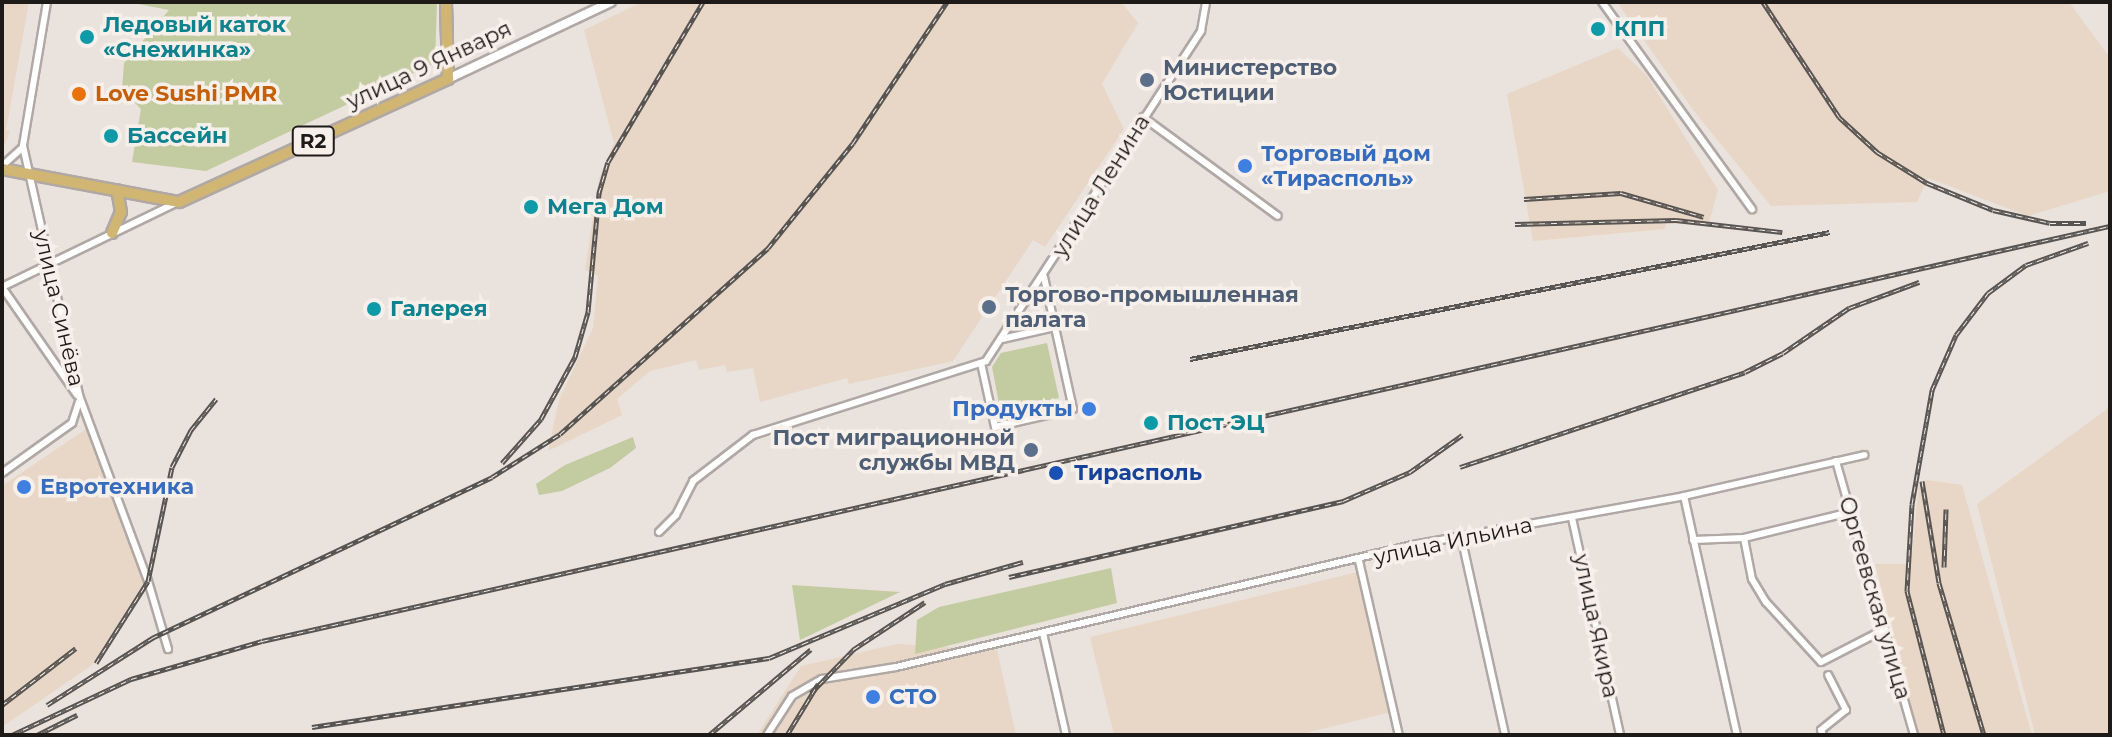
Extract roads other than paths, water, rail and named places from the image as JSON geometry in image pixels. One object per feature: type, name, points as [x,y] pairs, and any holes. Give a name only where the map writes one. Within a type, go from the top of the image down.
[{"type":"main road","points":[[446,2],[448,79]]},
{"type":"main road","name":"улица 9 Января","points":[[179,202],[448,79]]},
{"type":"main road","points":[[2,167],[179,202]]},
{"type":"main road","points":[[112,233],[121,212],[117,190]]},
{"type":"street","name":"улица Синёва","points":[[47,2],[23,146],[47,264],[80,398],[148,581],[168,649]]},
{"type":"street","name":"улица 9 Января","points":[[448,79],[611,2]]},
{"type":"street","name":"улица Ленина","points":[[981,363],[1002,339],[1044,276],[1143,117],[1201,31],[1206,2]]},
{"type":"street","points":[[1602,2],[1752,209]]},
{"type":"street","points":[[1143,117],[1278,216]]},
{"type":"street","points":[[2,167],[23,146]]},
{"type":"street","name":"улица 9 Января","points":[[2,287],[179,202]]},
{"type":"street","points":[[659,532],[676,515],[693,481],[753,435],[981,363],[995,427],[1073,409],[1044,276]]},
{"type":"street","points":[[2,287],[80,398],[72,423],[2,473]]},
{"type":"street","points":[[1002,339],[1055,327]]},
{"type":"street","name":"улица Ильина","points":[[767,735],[792,696],[822,679],[1043,633],[1461,536],[1684,496],[1864,455]]},
{"type":"street","name":"Оргеевская улица","points":[[1836,461],[1914,735]]},
{"type":"street","points":[[1684,496],[1737,735]]},
{"type":"street","points":[[1693,540],[1744,538],[1851,512]]},
{"type":"street","name":"улица Якира","points":[[1572,518],[1620,735]]},
{"type":"street","points":[[1461,536],[1505,735]]},
{"type":"street","points":[[1744,538],[1752,579],[1766,602],[1821,662],[1885,629]]},
{"type":"street","points":[[1359,561],[1399,735]]},
{"type":"street","points":[[1043,633],[1066,735]]},
{"type":"street","points":[[1823,735],[1821,730],[1846,710],[1828,675]]},
{"type":"railway","points":[[502,463],[541,419],[575,357],[588,312],[599,193],[608,162],[703,2]]},
{"type":"railway","points":[[47,705],[152,638],[492,477],[560,434],[768,248],[853,143],[947,2]]},
{"type":"railway","points":[[1763,2],[1839,117],[1877,152],[1927,183],[1993,210],[2050,223],[2086,223]]},
{"type":"railway","points":[[1524,199],[1621,193],[1704,217]]},
{"type":"railway","points":[[1515,224],[1676,220],[1782,232]]},
{"type":"railway","points":[[12,735],[131,679],[262,641],[2110,226]]},
{"type":"railway","points":[[1190,359],[1830,232]]},
{"type":"railway","points":[[1944,735],[1907,591],[1912,504],[1932,390],[1956,335],[1988,293],[2026,265],[2088,243]]},
{"type":"railway","points":[[1460,467],[1745,372],[1783,353],[1849,308],[1919,282]]},
{"type":"railway","points":[[96,663],[148,581],[172,467],[191,430],[216,399]]},
{"type":"railway","points":[[1009,577],[1343,501],[1410,472],[1462,435]]},
{"type":"railway","points":[[1922,481],[1939,583],[1984,735]]},
{"type":"railway","points":[[1944,567],[1946,509]]},
{"type":"railway","points":[[312,727],[769,658],[945,584],[1023,562]]},
{"type":"railway","points":[[811,693],[854,649],[925,602]]},
{"type":"railway","points":[[2,705],[76,648]]},
{"type":"railway","points":[[709,735],[811,649]]},
{"type":"railway","points":[[787,735],[818,684]]},
{"type":"railway","points":[[37,735],[77,715]]},
{"type":"place","name":"КПП","points":[[1598,29]]},
{"type":"place","name":"Ледовый каток «Снежинка»","points":[[87,37]]},
{"type":"place","name":"Министерство Юстиции","points":[[1147,80]]},
{"type":"place","name":"Love Sushi PMR","points":[[79,94]]},
{"type":"place","name":"Бассейн","points":[[111,136]]},
{"type":"place","name":"Торговый дом «Тирасполь»","points":[[1245,166]]},
{"type":"place","name":"Мега Дом","points":[[531,207]]},
{"type":"place","name":"Торгово-промышленная палата","points":[[989,307]]},
{"type":"place","name":"Галерея","points":[[374,309]]},
{"type":"place","name":"Продукты","points":[[1089,409]]},
{"type":"place","name":"Пост ЭЦ","points":[[1151,423]]},
{"type":"place","name":"Пост миграционной службы МВД","points":[[1031,450]]},
{"type":"place","name":"Тирасполь","points":[[1056,473]]},
{"type":"place","name":"Евротехника","points":[[24,487]]},
{"type":"place","name":"СТО","points":[[873,697]]}]
